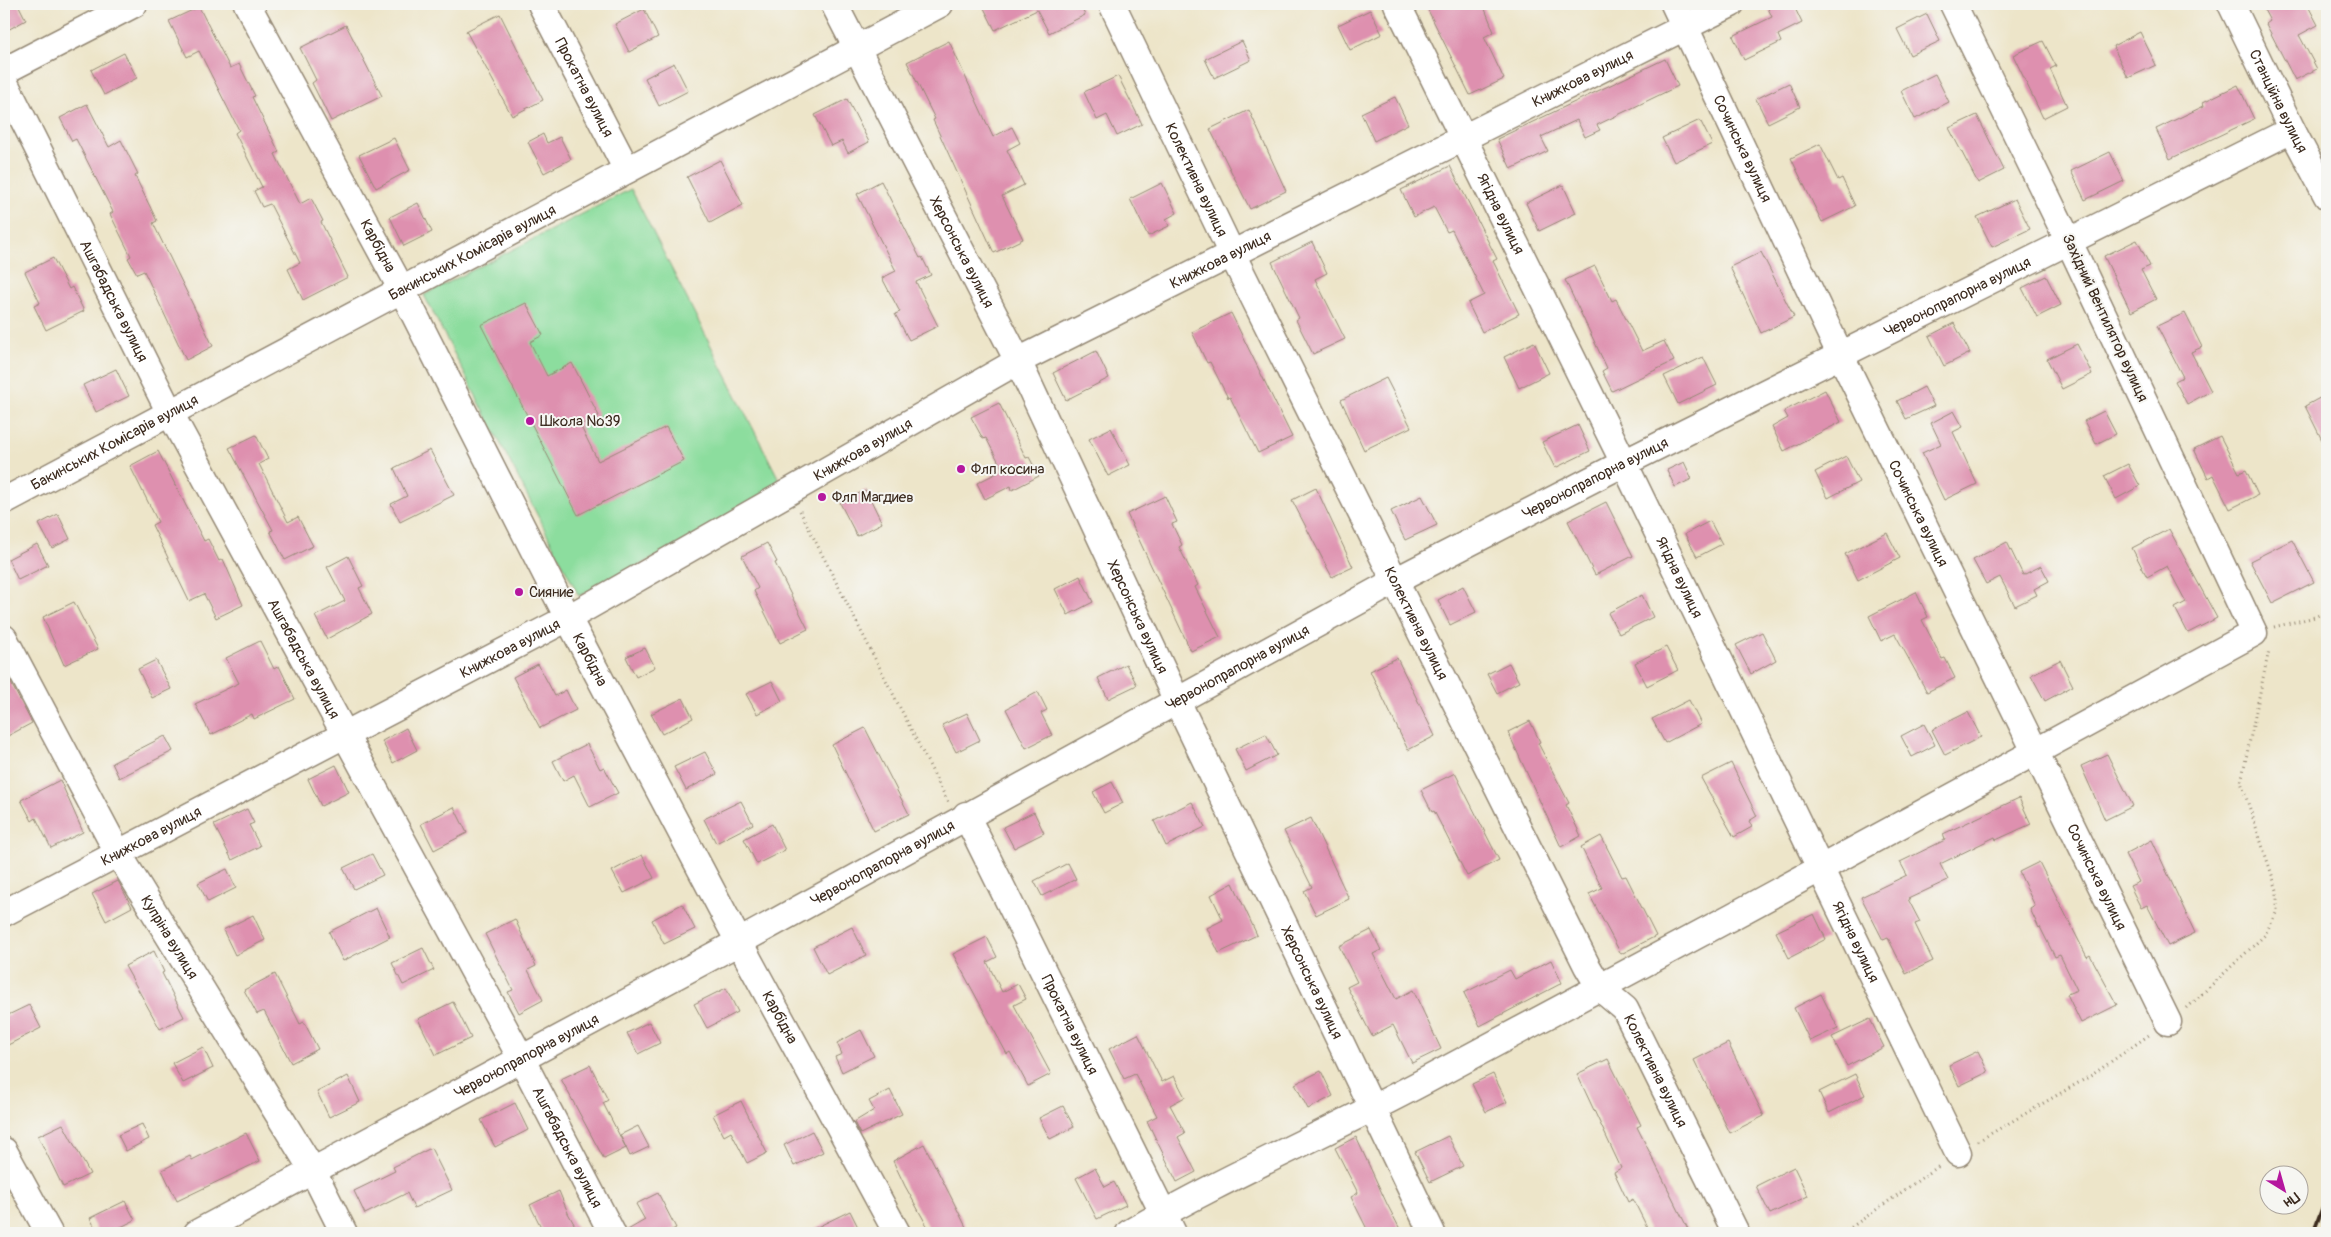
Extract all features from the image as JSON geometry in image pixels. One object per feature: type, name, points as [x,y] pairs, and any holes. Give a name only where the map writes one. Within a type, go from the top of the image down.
[{"type":"street","points":[[4,71],[134,4]]},
{"type":"street","name":"Карбідна","points":[[247,4],[402,290],[568,618],[739,942],[897,1233]]},
{"type":"street","name":"Прокатна вулиця","points":[[541,4],[627,170]]},
{"type":"street","name":"Херсонська вулиця","points":[[834,4],[1018,361],[1371,1110],[1432,1233]]},
{"type":"street","name":"Бакинських Комісарів вулиця","points":[[4,501],[940,4]]},
{"type":"street","name":"Колективна вулиця","points":[[1112,4],[1232,254],[1600,988],[1625,1009],[1736,1233]]},
{"type":"street","name":"Ягідна вулиця","points":[[1398,4],[1624,463],[1958,1153]]},
{"type":"street","name":"Сочинська вулиця","points":[[1674,4],[1842,356],[2168,1022]]},
{"type":"street","name":"Книжкова вулиця","points":[[4,913],[568,618],[1018,361],[1731,4]]},
{"type":"street","name":"Західний Вентилятор вулиця","points":[[1953,4],[2069,242],[2254,633]]},
{"type":"street","name":"Станційна вулиця","points":[[2231,4],[2292,130],[2327,196]]},
{"type":"street","name":"Ашгабадська вулиця","points":[[4,81],[170,413],[522,1060],[612,1233]]},
{"type":"street","name":"Червонопрапорна вулиця","points":[[197,1233],[739,942],[1395,581],[1624,463],[2292,130]]},
{"type":"street","points":[[1129,1233],[1168,1223],[1371,1110],[2036,753],[2254,633]]},
{"type":"street","name":"Купріна вулиця","points":[[4,638],[118,853],[313,1171],[344,1233]]},
{"type":"street","name":"Прокатна вулиця","points":[[962,818],[1168,1223]]},
{"type":"street","points":[[4,1151],[49,1233]]},
{"type":"path","points":[[790,491],[962,818]]},
{"type":"path","points":[[2254,633],[2327,611]]},
{"type":"green space","points":[[631,189],[785,491],[579,596],[424,295]]},
{"type":"building","points":[[4,4],[18,4],[26,20],[4,32]]},
{"type":"building","points":[[982,4],[1079,4],[1085,15],[1049,33],[1037,10],[995,30]]},
{"type":"building","points":[[1425,4],[1483,4],[1494,32],[1484,37],[1504,79],[1470,95]]},
{"type":"building","points":[[1766,4],[1793,4],[1802,23],[1778,35],[1781,42],[1744,60],[1733,36],[1772,17]]},
{"type":"building","points":[[2261,4],[2307,4],[2318,25],[2299,35],[2317,69],[2295,80],[2266,24],[2270,21]]},
{"type":"building","points":[[199,7],[230,68],[239,64],[255,96],[252,97],[279,152],[275,154],[300,204],[311,198],[348,277],[303,300],[288,269],[300,263],[270,204],[262,207],[254,191],[262,187],[235,133],[239,130],[199,51],[187,57],[169,21]]},
{"type":"building","points":[[644,9],[658,37],[629,52],[615,24]]},
{"type":"building","points":[[1370,10],[1382,34],[1350,50],[1338,25]]},
{"type":"building","points":[[500,14],[543,100],[512,116],[466,31]]},
{"type":"building","points":[[1927,14],[1940,41],[1910,55],[1897,29]]},
{"type":"building","points":[[346,25],[382,96],[331,121],[312,83],[316,80],[300,48]]},
{"type":"building","points":[[2140,32],[2156,65],[2128,78],[2113,46]]},
{"type":"building","points":[[949,41],[993,137],[1012,127],[1020,143],[1007,150],[1024,185],[1002,196],[1023,239],[994,253],[933,120],[935,119],[907,62]]},
{"type":"building","points":[[1242,41],[1251,60],[1214,78],[1205,59]]},
{"type":"building","points":[[2043,41],[2056,66],[2050,69],[2067,106],[2043,118],[2013,55]]},
{"type":"building","points":[[124,53],[137,78],[104,95],[91,70]]},
{"type":"building","points":[[1665,59],[1678,86],[1597,125],[1600,130],[1585,137],[1577,120],[1541,137],[1548,151],[1511,169],[1497,139]]},
{"type":"building","points":[[674,63],[688,91],[659,106],[645,78]]},
{"type":"building","points":[[1935,74],[1949,102],[1915,119],[1901,91]]},
{"type":"building","points":[[1118,76],[1142,124],[1117,136],[1107,115],[1097,120],[1084,92]]},
{"type":"building","points":[[1789,83],[1800,107],[1768,123],[1756,99]]},
{"type":"building","points":[[2238,85],[2254,119],[2170,159],[2156,129],[2204,106],[2203,102]]},
{"type":"building","points":[[1395,97],[1408,124],[1374,141],[1361,113]]},
{"type":"building","points":[[847,99],[869,142],[848,153],[842,141],[831,146],[815,115]]},
{"type":"building","points":[[87,104],[109,147],[121,140],[138,174],[135,176],[157,221],[153,223],[213,346],[186,360],[144,271],[137,274],[128,258],[131,256],[110,214],[113,212],[76,139],[72,141],[60,118]]},
{"type":"building","points":[[1249,110],[1286,191],[1250,209],[1210,129]]},
{"type":"building","points":[[1977,115],[2004,170],[1978,183],[1949,128]]},
{"type":"building","points":[[1700,120],[1712,144],[1674,162],[1662,138]]},
{"type":"building","points":[[543,134],[547,143],[560,137],[571,159],[544,173],[528,142]]},
{"type":"building","points":[[394,138],[410,170],[376,188],[359,155]]},
{"type":"building","points":[[1820,144],[1838,180],[1842,178],[1855,206],[1822,222],[1791,158]]},
{"type":"building","points":[[2110,152],[2124,181],[2085,200],[2071,171]]},
{"type":"building","points":[[720,160],[743,205],[710,223],[687,177]]},
{"type":"building","points":[[1450,166],[1497,259],[1493,261],[1519,314],[1482,332],[1468,303],[1484,295],[1452,230],[1447,232],[1434,207],[1414,217],[1401,190]]},
{"type":"building","points":[[881,181],[920,258],[922,257],[931,275],[916,282],[938,326],[909,340],[895,314],[900,312],[882,278],[896,271],[857,194]]},
{"type":"building","points":[[1162,183],[1177,213],[1166,219],[1169,226],[1148,236],[1130,199]]},
{"type":"building","points":[[1563,185],[1576,213],[1539,231],[1526,203]]},
{"type":"building","points":[[2015,199],[2030,229],[1992,247],[1977,217]]},
{"type":"building","points":[[418,203],[432,232],[404,246],[390,217]]},
{"type":"building","points":[[2137,240],[2150,266],[2141,270],[2156,299],[2131,312],[2104,256]]},
{"type":"building","points":[[1312,242],[1327,273],[1315,279],[1345,339],[1313,354],[1296,320],[1299,318],[1272,262]]},
{"type":"building","points":[[1761,252],[1794,317],[1761,333],[1730,267]]},
{"type":"building","points":[[53,258],[69,289],[72,287],[84,311],[46,330],[34,306],[40,303],[25,272]]},
{"type":"building","points":[[1595,266],[1612,301],[1616,299],[1642,351],[1664,341],[1674,361],[1612,391],[1602,371],[1607,368],[1565,280]]},
{"type":"building","points":[[2046,276],[2061,305],[2037,317],[2022,288]]},
{"type":"building","points":[[526,303],[543,335],[530,342],[547,376],[572,363],[599,416],[580,425],[598,461],[666,427],[684,461],[578,515],[481,325]]},
{"type":"building","points":[[1231,313],[1292,437],[1258,453],[1230,397],[1228,398],[1210,362],[1207,363],[1192,332]]},
{"type":"building","points":[[2185,313],[2202,347],[2191,352],[2211,391],[2187,404],[2175,381],[2183,377],[2157,326]]},
{"type":"building","points":[[1954,323],[1970,353],[1944,366],[1929,336]]},
{"type":"building","points":[[1534,342],[1549,373],[1519,388],[1504,357]]},
{"type":"building","points":[[2077,344],[2092,374],[2062,389],[2047,359]]},
{"type":"building","points":[[1096,351],[1109,378],[1066,400],[1053,373]]},
{"type":"building","points":[[1703,357],[1717,385],[1678,404],[1664,376]]},
{"type":"building","points":[[116,369],[129,396],[96,412],[83,385]]},
{"type":"building","points":[[1386,378],[1411,427],[1364,450],[1341,400]]},
{"type":"building","points":[[1924,387],[1934,406],[1906,419],[1897,401]]},
{"type":"building","points":[[1825,390],[1841,422],[1784,451],[1772,427],[1788,418],[1784,411]]},
{"type":"building","points":[[2327,394],[2327,450],[2305,406]]},
{"type":"building","points":[[999,403],[1026,458],[1029,457],[1039,476],[1012,490],[1011,486],[985,499],[977,483],[1003,470],[986,438],[983,439],[971,417]]},
{"type":"building","points":[[1954,411],[1963,427],[1953,432],[1977,484],[1944,500],[1922,453],[1941,444],[1931,423]]},
{"type":"building","points":[[2104,411],[2116,434],[2096,444],[2084,421]]},
{"type":"building","points":[[1578,425],[1590,451],[1555,468],[1542,442]]},
{"type":"building","points":[[1111,428],[1130,465],[1108,476],[1089,439]]},
{"type":"building","points":[[256,435],[268,459],[259,464],[288,522],[298,517],[313,546],[285,560],[270,531],[273,530],[229,448]]},
{"type":"building","points":[[2220,436],[2239,473],[2246,470],[2258,495],[2230,509],[2213,475],[2208,478],[2194,449]]},
{"type":"building","points":[[430,450],[454,495],[400,522],[391,504],[407,496],[394,468]]},
{"type":"building","points":[[158,451],[204,541],[208,539],[219,561],[223,559],[243,605],[216,618],[204,594],[189,601],[152,525],[158,522],[130,466]]},
{"type":"building","points":[[1846,456],[1859,482],[1828,498],[1815,472]]},
{"type":"building","points":[[1684,462],[1692,479],[1675,487],[1667,470]]},
{"type":"building","points":[[2128,464],[2140,486],[2116,499],[2104,476]]},
{"type":"building","points":[[1316,488],[1353,567],[1332,577],[1292,500]]},
{"type":"building","points":[[866,490],[882,523],[857,536],[840,503]]},
{"type":"building","points":[[1165,496],[1177,522],[1172,524],[1182,545],[1179,547],[1198,585],[1195,587],[1220,637],[1191,651],[1127,514]]},
{"type":"building","points":[[1422,496],[1437,525],[1405,540],[1391,511]]},
{"type":"building","points":[[1606,502],[1633,556],[1595,575],[1568,521]]},
{"type":"building","points":[[58,514],[70,539],[52,548],[39,524]]},
{"type":"building","points":[[1710,521],[1722,544],[1697,557],[1685,534]]},
{"type":"building","points":[[2169,529],[2217,618],[2188,633],[2175,608],[2186,602],[2167,566],[2147,577],[2132,548]]},
{"type":"building","points":[[1887,533],[1900,558],[1858,580],[1845,554]]},
{"type":"building","points":[[2292,540],[2314,582],[2272,603],[2250,561]]},
{"type":"building","points":[[2007,542],[2023,575],[2041,566],[2049,581],[2034,589],[2037,595],[2015,606],[2000,577],[1986,584],[1973,560]]},
{"type":"building","points":[[767,543],[808,629],[780,643],[754,591],[758,588],[742,556]]},
{"type":"building","points":[[37,544],[48,565],[18,580],[8,559]]},
{"type":"building","points":[[348,556],[363,586],[359,588],[372,614],[327,639],[315,616],[345,601],[327,567]]},
{"type":"building","points":[[1080,576],[1093,602],[1068,615],[1055,589]]},
{"type":"building","points":[[1463,586],[1476,612],[1450,625],[1438,600]]},
{"type":"building","points":[[1916,592],[1928,617],[1922,620],[1942,659],[1945,658],[1955,678],[1927,692],[1895,634],[1881,641],[1869,616]]},
{"type":"building","points":[[1642,595],[1653,617],[1619,634],[1608,613]]},
{"type":"building","points":[[74,602],[98,649],[64,665],[43,617]]},
{"type":"building","points":[[1762,632],[1776,660],[1751,674],[1736,645]]},
{"type":"building","points":[[260,641],[274,669],[279,666],[295,699],[254,719],[252,714],[211,735],[195,704],[239,683],[226,658]]},
{"type":"building","points":[[1666,647],[1678,670],[1647,686],[1635,663]]},
{"type":"building","points":[[645,648],[655,667],[636,677],[626,657]]},
{"type":"building","points":[[1397,658],[1435,736],[1408,750],[1370,671]]},
{"type":"building","points":[[156,660],[171,689],[152,698],[138,669]]},
{"type":"building","points":[[2060,660],[2073,686],[2045,701],[2031,675]]},
{"type":"building","points":[[1509,663],[1519,682],[1497,693],[1487,674]]},
{"type":"building","points":[[538,664],[555,696],[566,690],[576,710],[540,728],[513,677]]},
{"type":"building","points":[[1126,664],[1137,685],[1108,699],[1098,678]]},
{"type":"building","points":[[4,670],[32,723],[4,738]]},
{"type":"building","points":[[772,681],[782,701],[757,714],[746,694]]},
{"type":"building","points":[[1038,692],[1047,710],[1041,713],[1052,735],[1026,748],[1006,709]]},
{"type":"building","points":[[683,698],[693,718],[662,734],[651,714]]},
{"type":"building","points":[[1689,700],[1701,724],[1665,743],[1652,719]]},
{"type":"building","points":[[1968,712],[1981,737],[1945,755],[1932,730]]},
{"type":"building","points":[[967,713],[980,740],[956,752],[942,725]]},
{"type":"building","points":[[1530,721],[1540,742],[1538,743],[1569,803],[1566,805],[1581,836],[1561,847],[1508,732]]},
{"type":"building","points":[[1924,724],[1935,745],[1912,757],[1901,736]]},
{"type":"building","points":[[406,728],[417,750],[393,763],[382,741]]},
{"type":"building","points":[[865,728],[909,814],[874,831],[832,745]]},
{"type":"building","points":[[1266,734],[1277,755],[1246,771],[1235,749]]},
{"type":"building","points":[[165,736],[173,751],[119,778],[112,763]]},
{"type":"building","points":[[587,744],[600,769],[604,767],[618,793],[590,807],[574,775],[563,781],[553,761]]},
{"type":"building","points":[[705,752],[717,774],[686,790],[674,767]]},
{"type":"building","points":[[2107,754],[2133,806],[2105,820],[2081,766]]},
{"type":"building","points":[[1731,763],[1757,816],[1749,821],[1752,827],[1734,837],[1701,778]]},
{"type":"building","points":[[336,765],[349,792],[321,806],[308,779]]},
{"type":"building","points":[[1455,773],[1499,860],[1467,876],[1434,811],[1432,812],[1421,790]]},
{"type":"building","points":[[60,780],[83,832],[51,848],[36,818],[32,821],[21,800]]},
{"type":"building","points":[[1112,782],[1123,803],[1104,813],[1093,792]]},
{"type":"building","points":[[2019,798],[2031,824],[1996,840],[1995,837],[1940,864],[1948,880],[1908,899],[1920,922],[1915,924],[1933,961],[1906,974],[1888,938],[1883,940],[1861,897],[1907,875],[1900,862],[1945,840],[1943,834]]},
{"type":"building","points":[[741,801],[753,824],[716,843],[704,819]]},
{"type":"building","points":[[1192,802],[1205,827],[1166,846],[1154,821]]},
{"type":"building","points":[[454,807],[467,833],[434,850],[421,824]]},
{"type":"building","points":[[247,809],[254,823],[249,825],[260,846],[232,860],[214,825]]},
{"type":"building","points":[[1034,812],[1044,833],[1014,848],[1003,827]]},
{"type":"building","points":[[1311,818],[1349,899],[1316,915],[1304,891],[1312,887],[1284,831]]},
{"type":"building","points":[[772,824],[785,850],[757,864],[744,839]]},
{"type":"building","points":[[1601,836],[1622,877],[1626,876],[1656,936],[1621,954],[1589,894],[1602,888],[1581,847]]},
{"type":"building","points":[[2152,840],[2195,933],[2168,946],[2147,905],[2141,908],[2130,886],[2139,882],[2125,854]]},
{"type":"building","points":[[372,854],[383,875],[354,889],[343,868]]},
{"type":"building","points":[[642,855],[654,878],[624,893],[612,871]]},
{"type":"building","points":[[2039,862],[2087,957],[2090,955],[2117,1005],[2081,1023],[2067,994],[2077,990],[2060,955],[2055,957],[2039,928],[2030,909],[2035,906],[2019,872]]},
{"type":"building","points":[[1068,863],[1076,879],[1042,896],[1034,881]]},
{"type":"building","points":[[227,869],[236,888],[208,902],[198,883]]},
{"type":"building","points":[[118,881],[132,907],[106,921],[92,894]]},
{"type":"building","points":[[1233,883],[1257,935],[1219,953],[1207,928],[1223,920],[1211,895]]},
{"type":"building","points":[[682,904],[695,929],[664,944],[652,920]]},
{"type":"building","points":[[376,908],[390,937],[343,961],[329,932]]},
{"type":"building","points":[[1814,914],[1826,939],[1789,958],[1776,932]]},
{"type":"building","points":[[253,915],[265,940],[235,955],[223,930]]},
{"type":"building","points":[[515,919],[536,966],[528,970],[543,1000],[519,1013],[508,992],[513,990],[485,934]]},
{"type":"building","points":[[852,927],[866,955],[827,975],[813,947]]},
{"type":"building","points":[[1371,930],[1381,950],[1373,954],[1396,999],[1413,990],[1441,1049],[1412,1063],[1393,1025],[1372,1036],[1347,987],[1357,982],[1339,946]]},
{"type":"building","points":[[987,937],[997,957],[987,962],[1002,992],[1018,984],[1026,999],[1014,1005],[1051,1074],[1028,1086],[1010,1052],[1007,1054],[953,954]]},
{"type":"building","points":[[423,948],[434,970],[403,985],[392,963]]},
{"type":"building","points":[[154,951],[164,972],[162,973],[184,1017],[160,1029],[125,966]]},
{"type":"building","points":[[1551,960],[1562,983],[1480,1026],[1464,993],[1510,970],[1515,979]]},
{"type":"building","points":[[275,974],[300,1024],[304,1022],[318,1049],[291,1063],[264,1011],[257,1014],[244,990]]},
{"type":"building","points":[[726,988],[738,1012],[707,1028],[694,1004]]},
{"type":"building","points":[[1821,994],[1838,1028],[1810,1041],[1794,1008]]},
{"type":"building","points":[[453,1002],[471,1038],[436,1055],[418,1019]]},
{"type":"building","points":[[29,1005],[41,1028],[4,1047],[4,1017]]},
{"type":"building","points":[[1870,1019],[1884,1047],[1847,1066],[1832,1037]]},
{"type":"building","points":[[649,1022],[660,1043],[638,1054],[627,1033]]},
{"type":"building","points":[[861,1030],[874,1056],[842,1072],[835,1057],[842,1054],[837,1043]]},
{"type":"building","points":[[1138,1034],[1162,1082],[1174,1076],[1185,1097],[1170,1105],[1185,1133],[1178,1137],[1196,1172],[1177,1182],[1147,1121],[1157,1116],[1135,1074],[1124,1079],[1109,1049]]},
{"type":"building","points":[[1728,1043],[1764,1116],[1730,1133],[1694,1060]]},
{"type":"building","points":[[203,1047],[213,1068],[183,1083],[172,1063]]},
{"type":"building","points":[[1978,1051],[1988,1072],[1959,1086],[1949,1065]]},
{"type":"building","points":[[1608,1059],[1641,1125],[1637,1127],[1690,1233],[1650,1233],[1633,1199],[1628,1202],[1614,1172],[1621,1168],[1577,1074]]},
{"type":"building","points":[[590,1065],[608,1100],[603,1103],[626,1148],[604,1159],[561,1079]]},
{"type":"building","points":[[1321,1071],[1333,1096],[1308,1109],[1295,1084]]},
{"type":"building","points":[[1493,1074],[1507,1102],[1486,1112],[1472,1084]]},
{"type":"building","points":[[1855,1074],[1865,1095],[1829,1113],[1819,1092]]},
{"type":"building","points":[[348,1076],[360,1102],[329,1117],[317,1092]]},
{"type":"building","points":[[890,1090],[902,1114],[860,1134],[854,1122],[874,1110],[869,1101]]},
{"type":"building","points":[[741,1101],[767,1153],[747,1163],[731,1132],[724,1136],[713,1115]]},
{"type":"building","points":[[515,1103],[528,1130],[495,1147],[481,1120]]},
{"type":"building","points":[[1063,1106],[1074,1127],[1050,1139],[1039,1118]]},
{"type":"building","points":[[63,1124],[90,1174],[63,1187],[38,1136]]},
{"type":"building","points":[[142,1124],[149,1139],[126,1151],[118,1135]]},
{"type":"building","points":[[638,1126],[649,1147],[630,1156],[620,1135]]},
{"type":"building","points":[[812,1131],[823,1152],[794,1166],[784,1145]]},
{"type":"building","points":[[246,1133],[260,1161],[177,1201],[162,1170],[190,1156],[192,1160]]},
{"type":"building","points":[[1448,1136],[1463,1166],[1430,1182],[1415,1152]]},
{"type":"building","points":[[1356,1137],[1402,1233],[1369,1233],[1351,1197],[1358,1193],[1335,1148]]},
{"type":"building","points":[[924,1144],[969,1233],[931,1233],[905,1186],[893,1161]]},
{"type":"building","points":[[431,1148],[452,1190],[414,1208],[407,1193],[365,1214],[354,1191],[395,1171],[393,1167]]},
{"type":"building","points":[[1794,1167],[1808,1196],[1770,1214],[1756,1186]]},
{"type":"building","points":[[1095,1168],[1105,1187],[1114,1182],[1126,1205],[1097,1219],[1076,1178]]},
{"type":"building","points":[[559,1191],[579,1233],[544,1233],[530,1205]]},
{"type":"building","points":[[658,1193],[676,1228],[666,1233],[627,1233],[626,1231],[645,1220],[636,1204]]},
{"type":"building","points":[[125,1201],[135,1220],[109,1233],[98,1233],[90,1218]]},
{"type":"building","points":[[850,1211],[861,1233],[805,1233]]},
{"type":"railway","points":[[2313,1233],[2327,1196]]},
{"type":"place","name":"Школа №39","points":[[530,421]]},
{"type":"place","name":"Флп косина","points":[[961,469]]},
{"type":"place","name":"Флп Магдиев","points":[[822,497]]},
{"type":"place","name":"Сияние","points":[[519,592]]}]
